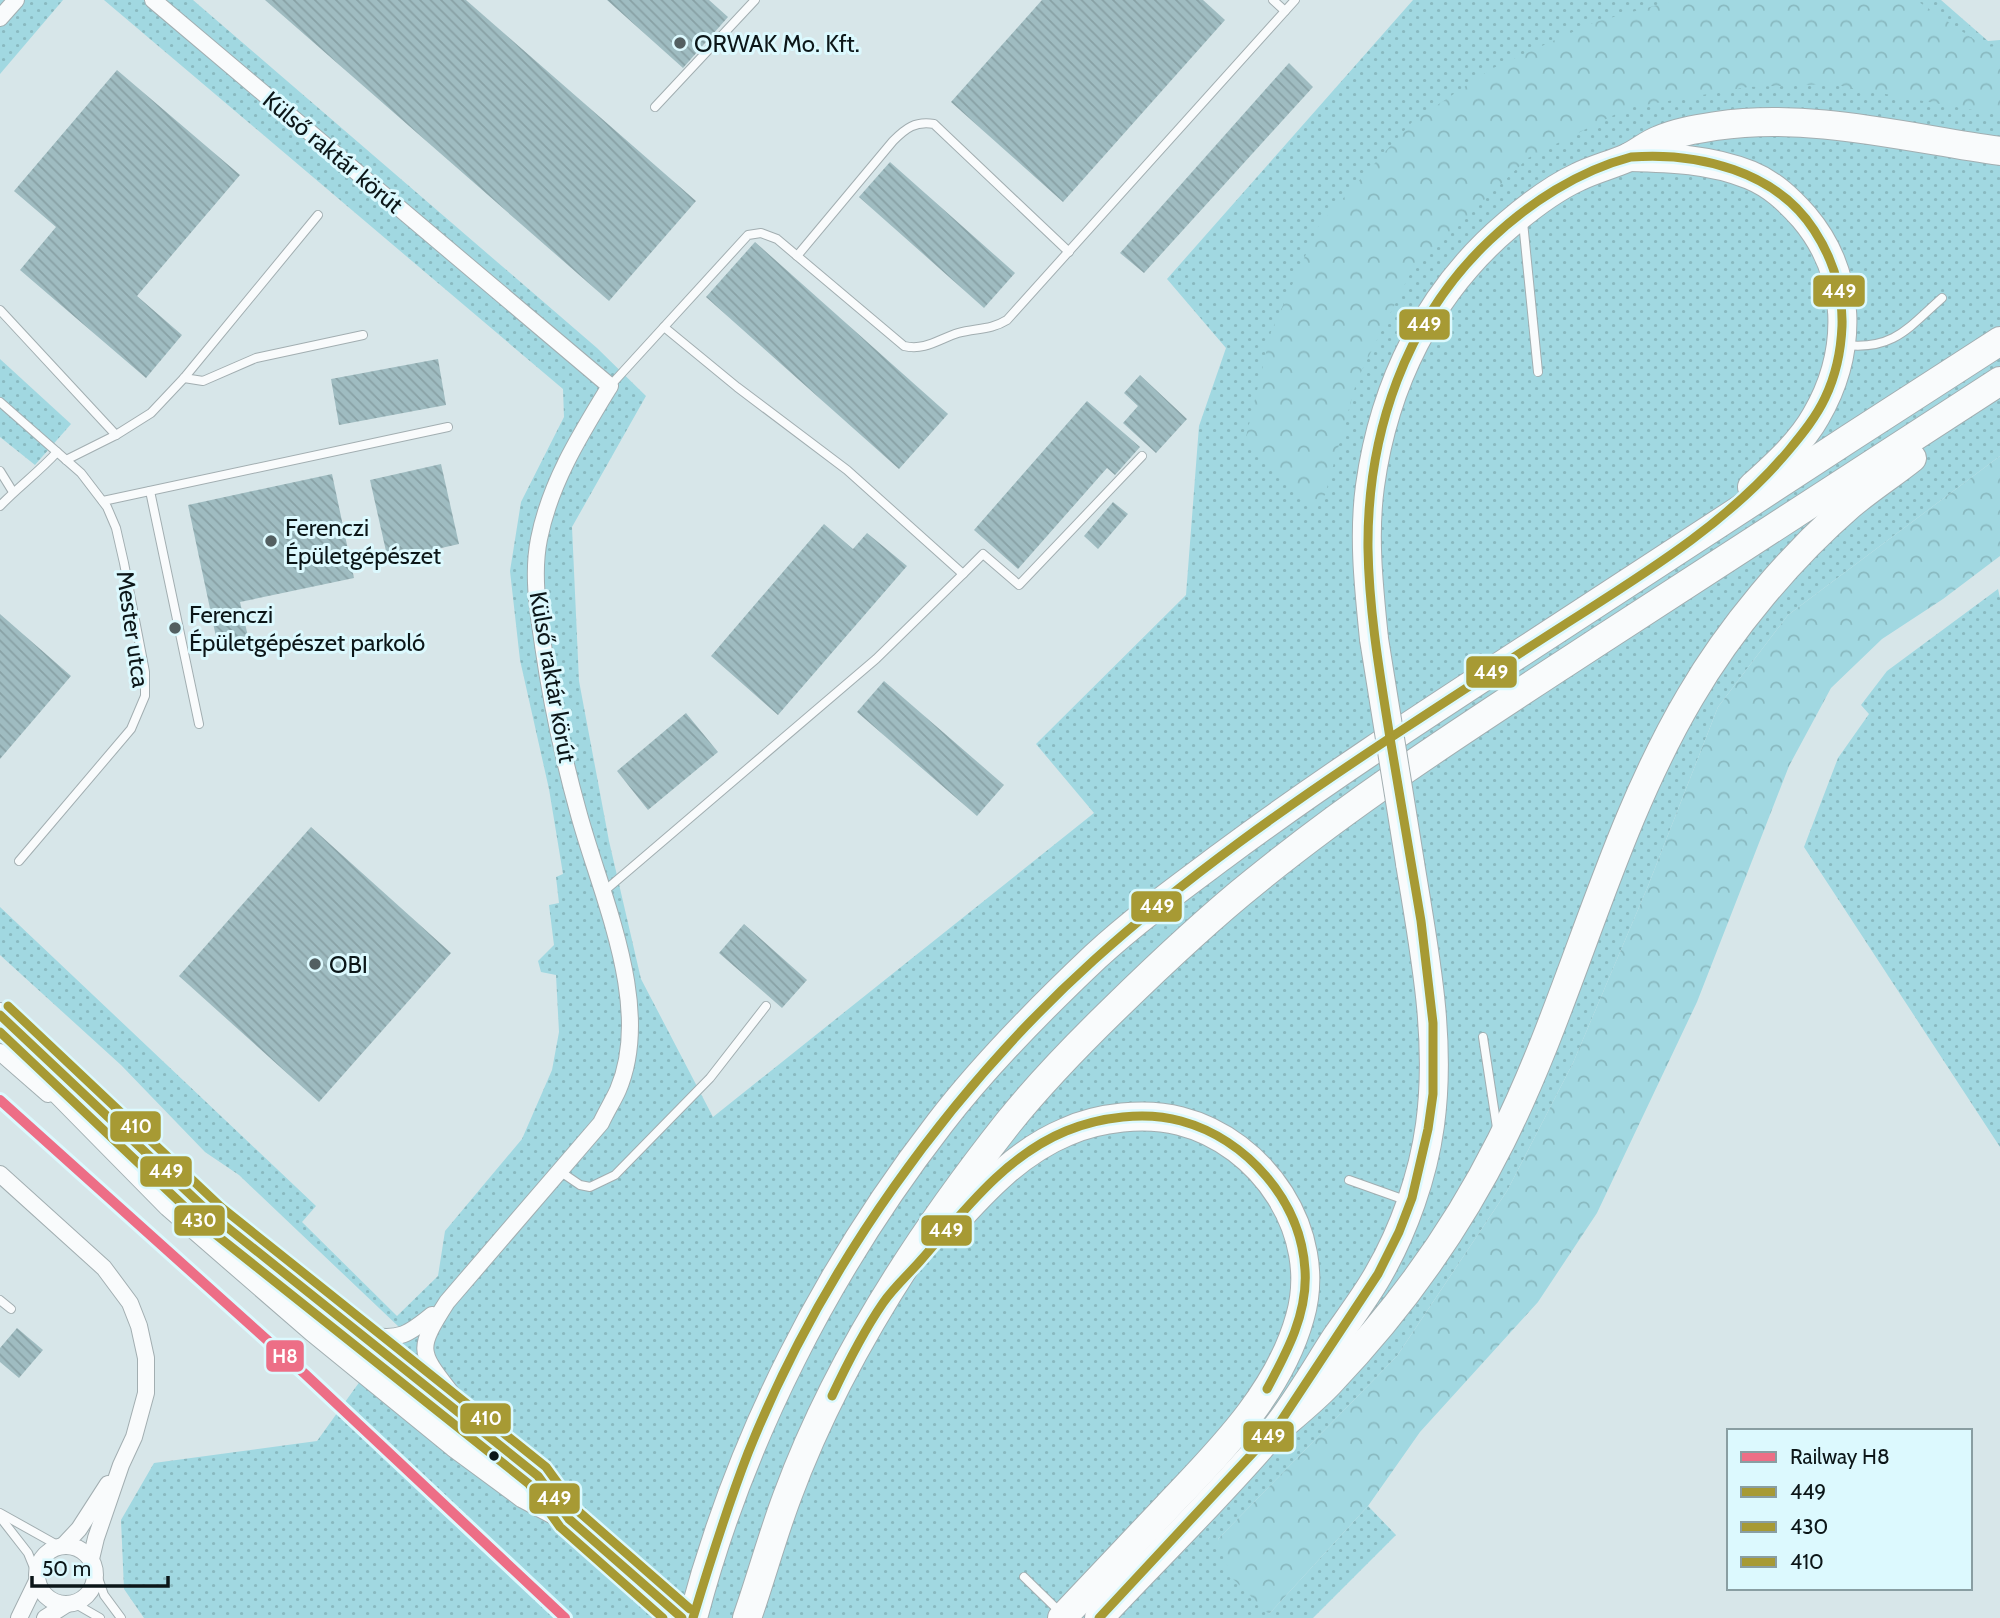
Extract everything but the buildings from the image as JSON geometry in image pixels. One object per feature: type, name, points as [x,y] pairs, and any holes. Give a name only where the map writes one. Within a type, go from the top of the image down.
[{"type":"highway","points":[[1271,1435],[1379,1273],[1399,1234],[1422,1166],[1430,1126],[1435,1042],[1431,990],[1374,639],[1367,531],[1370,488],[1387,408],[1411,347],[1434,306],[1490,240],[1522,213],[1577,177],[1629,157],[1658,140],[1682,132],[1767,122],[1854,128],[2000,151]]},
{"type":"highway","points":[[1629,157],[1705,161],[1750,176],[1772,187],[1812,226],[1827,251],[1839,283],[1841,344],[1836,373],[1816,417],[1790,450],[1765,475],[1684,546]]},
{"type":"highway","points":[[693,1618],[720,1531],[762,1419],[832,1282],[940,1122],[991,1063],[1098,955],[1166,898],[1300,799],[2000,341]]},
{"type":"highway","points":[[747,1618],[787,1496],[836,1388],[881,1306],[943,1210],[1009,1122],[1079,1044],[1153,971],[1254,881],[1332,822],[1458,733],[2000,381]]},
{"type":"highway","points":[[1099,1618],[1271,1435],[1328,1384],[1398,1303],[1433,1255],[1463,1209],[1500,1143],[1525,1089],[1626,830],[1690,697],[1721,648],[1819,534],[1852,503],[1917,454],[1955,410]]},
{"type":"highway","points":[[881,1306],[988,1185],[1041,1145],[1094,1122],[1123,1119],[1179,1121],[1201,1128],[1246,1155],[1272,1183],[1293,1218],[1305,1268],[1301,1314],[1294,1337],[1266,1390],[1237,1432]]},
{"type":"highway","points":[[1063,1617],[1237,1432],[1280,1396],[1339,1333]]},
{"type":"main road","points":[[0,1015],[213,1216],[538,1476],[569,1520]]},
{"type":"main road","points":[[0,1032],[170,1205],[344,1355],[455,1445],[524,1496],[569,1520],[682,1618]]},
{"type":"street","points":[[0,18],[16,0]]},
{"type":"street","name":"Külső raktár körút","points":[[153,0],[610,386],[572,446],[548,505],[538,542],[536,578],[541,637],[555,716],[578,811],[628,988],[627,1056],[619,1089],[601,1123],[447,1302],[409,1334],[382,1338],[363,1334]]},
{"type":"street","points":[[0,1052],[115,1149]]},
{"type":"street","points":[[0,1174],[104,1268],[130,1303],[139,1326],[146,1358],[146,1393],[134,1437],[121,1465],[79,1529],[62,1546],[43,1557],[37,1578],[19,1618]]},
{"type":"street","name":"Külső raktár körút","points":[[447,1302],[427,1334],[424,1345],[432,1368],[473,1422]]},
{"type":"street","points":[[44,1618],[88,1595],[96,1580],[94,1566],[121,1465]]},
{"type":"street","points":[[62,1546],[80,1548],[94,1566]]},
{"type":"street","points":[[37,1578],[40,1589],[51,1601],[71,1604]]},
{"type":"lane","points":[[655,107],[755,0]]},
{"type":"lane","points":[[1273,0],[1285,11]]},
{"type":"lane","points":[[610,386],[748,235],[761,233],[777,239],[904,346],[917,349],[959,333],[995,328],[1007,320],[1295,0]]},
{"type":"lane","points":[[797,256],[893,141],[906,129],[920,122],[934,124],[1069,252]]},
{"type":"lane","points":[[1522,213],[1538,372]]},
{"type":"lane","points":[[66,460],[116,435],[151,413],[184,378],[318,215]]},
{"type":"lane","points":[[1841,344],[1867,347],[1899,337],[1942,298]]},
{"type":"lane","points":[[0,310],[116,435]]},
{"type":"lane","points":[[664,327],[737,387],[847,470],[963,574]]},
{"type":"lane","points":[[184,378],[203,381],[256,358],[363,335]]},
{"type":"lane","name":"Mester utca","points":[[0,402],[81,473],[103,501],[116,528],[145,672],[145,696],[131,729],[19,861]]},
{"type":"lane","points":[[103,501],[449,427]]},
{"type":"lane","points":[[0,506],[40,471],[57,452]]},
{"type":"lane","points":[[602,893],[877,659],[983,554],[1019,585],[1142,456]]},
{"type":"lane","points":[[0,471],[13,492]]},
{"type":"lane","points":[[150,491],[199,724]]},
{"type":"lane","points":[[561,1172],[580,1185],[590,1187],[615,1175],[710,1078],[766,1006]]},
{"type":"lane","points":[[1482,1037],[1500,1143]]},
{"type":"lane","points":[[1349,1180],[1410,1202]]},
{"type":"lane","points":[[0,1300],[11,1310]]},
{"type":"lane","points":[[0,1515],[62,1546]]},
{"type":"lane","points":[[0,1515],[28,1553],[37,1578]]},
{"type":"lane","points":[[94,1566],[104,1595],[121,1618]]},
{"type":"lane","points":[[1024,1577],[1063,1617]]},
{"type":"lane","points":[[71,1604],[100,1618]]},
{"type":"green space","points":[[0,0],[63,0],[0,74]]},
{"type":"green space","points":[[104,0],[193,0],[597,348],[646,396],[572,527],[579,681],[609,841],[641,979],[713,1117],[1094,813],[1036,744],[1186,595],[1199,426],[1226,348],[1167,279],[1413,0],[1941,0],[1988,41],[2000,40],[2000,456],[1788,615],[1718,707],[1648,886],[1573,1063],[1507,1191],[1397,1356],[1218,1539],[1269,1614],[1368,1506],[1396,1535],[1313,1618],[144,1618],[124,1589],[121,1520],[154,1463],[317,1441],[399,1327],[239,1175],[205,1152],[121,1065],[0,955],[0,907],[316,1206],[302,1222],[397,1316],[438,1276],[445,1231],[522,1139],[552,1070],[559,1032],[556,975],[541,972],[538,961],[554,945],[549,905],[559,903],[556,877],[563,874],[549,789],[520,660],[510,571],[521,502],[564,417],[563,389]]},
{"type":"green space","points":[[1676,0],[1916,0],[1985,47],[2000,46],[2000,115],[1831,84],[1748,87],[1628,108],[1528,158],[1413,268],[1357,380],[1325,495],[1312,507],[1246,437],[1271,332],[1319,225],[1412,122],[1491,69],[1595,22]]},
{"type":"green space","points":[[0,359],[71,424],[35,465],[0,437]]},
{"type":"green space","points":[[2000,456],[2000,556],[1943,599],[1882,639],[1831,688],[1789,766],[1697,1002],[1597,1213],[1538,1302],[1420,1432],[1368,1506],[1269,1614],[1231,1577],[1218,1539],[1397,1356],[1507,1191],[1573,1063],[1648,886],[1718,707],[1788,615]]},
{"type":"green space","points":[[1998,589],[2000,1147],[1804,847],[1838,758],[1869,714],[1861,705],[1887,671]]},
{"type":"rail line","name":"H8","points":[[0,1100],[305,1374],[565,1618]]},
{"type":"transit line","name":"449","points":[[1631,157],[1683,158],[1733,169],[1779,193],[1798,210],[1821,241],[1839,288],[1841,335],[1837,363],[1829,389],[1813,418],[1789,450],[1739,501],[1712,524],[1624,586],[1390,738],[1373,620],[1368,548],[1375,462],[1397,380],[1435,305],[1461,271],[1490,240],[1521,213],[1555,190],[1592,171],[1631,157]]},
{"type":"transit line","name":"449","points":[[693,1618],[740,1473],[778,1385],[812,1317],[851,1251],[940,1126],[1040,1012],[1129,929],[1238,843],[1390,738]]},
{"type":"transit line","name":"449","points":[[1099,1618],[1277,1427],[1378,1274],[1412,1198],[1433,1094],[1433,1023],[1421,921],[1390,738]]},
{"type":"transit line","name":"410","points":[[8,1006],[221,1207],[546,1467],[578,1511],[690,1609]]},
{"type":"transit line","name":"449","points":[[0,1015],[213,1216],[538,1476],[569,1519],[682,1618]]},
{"type":"transit line","name":"430","points":[[0,1032],[205,1226],[529,1484],[560,1527],[663,1618]]},
{"type":"transit line","name":"449","points":[[832,1396],[849,1360],[887,1297],[1004,1170],[1044,1142],[1066,1131],[1093,1122],[1138,1116],[1181,1121],[1228,1142],[1266,1176],[1293,1220],[1305,1270],[1303,1302],[1295,1332],[1267,1389]]},
{"type":"place","name":"ORWAK Mo. Kft.","points":[[680,43]]},
{"type":"place","name":"Ferenczi Épületgépészet","points":[[271,541]]},
{"type":"place","name":"Ferenczi Épületgépészet parkoló","points":[[175,628]]},
{"type":"place","name":"OBI","points":[[315,964]]}]
